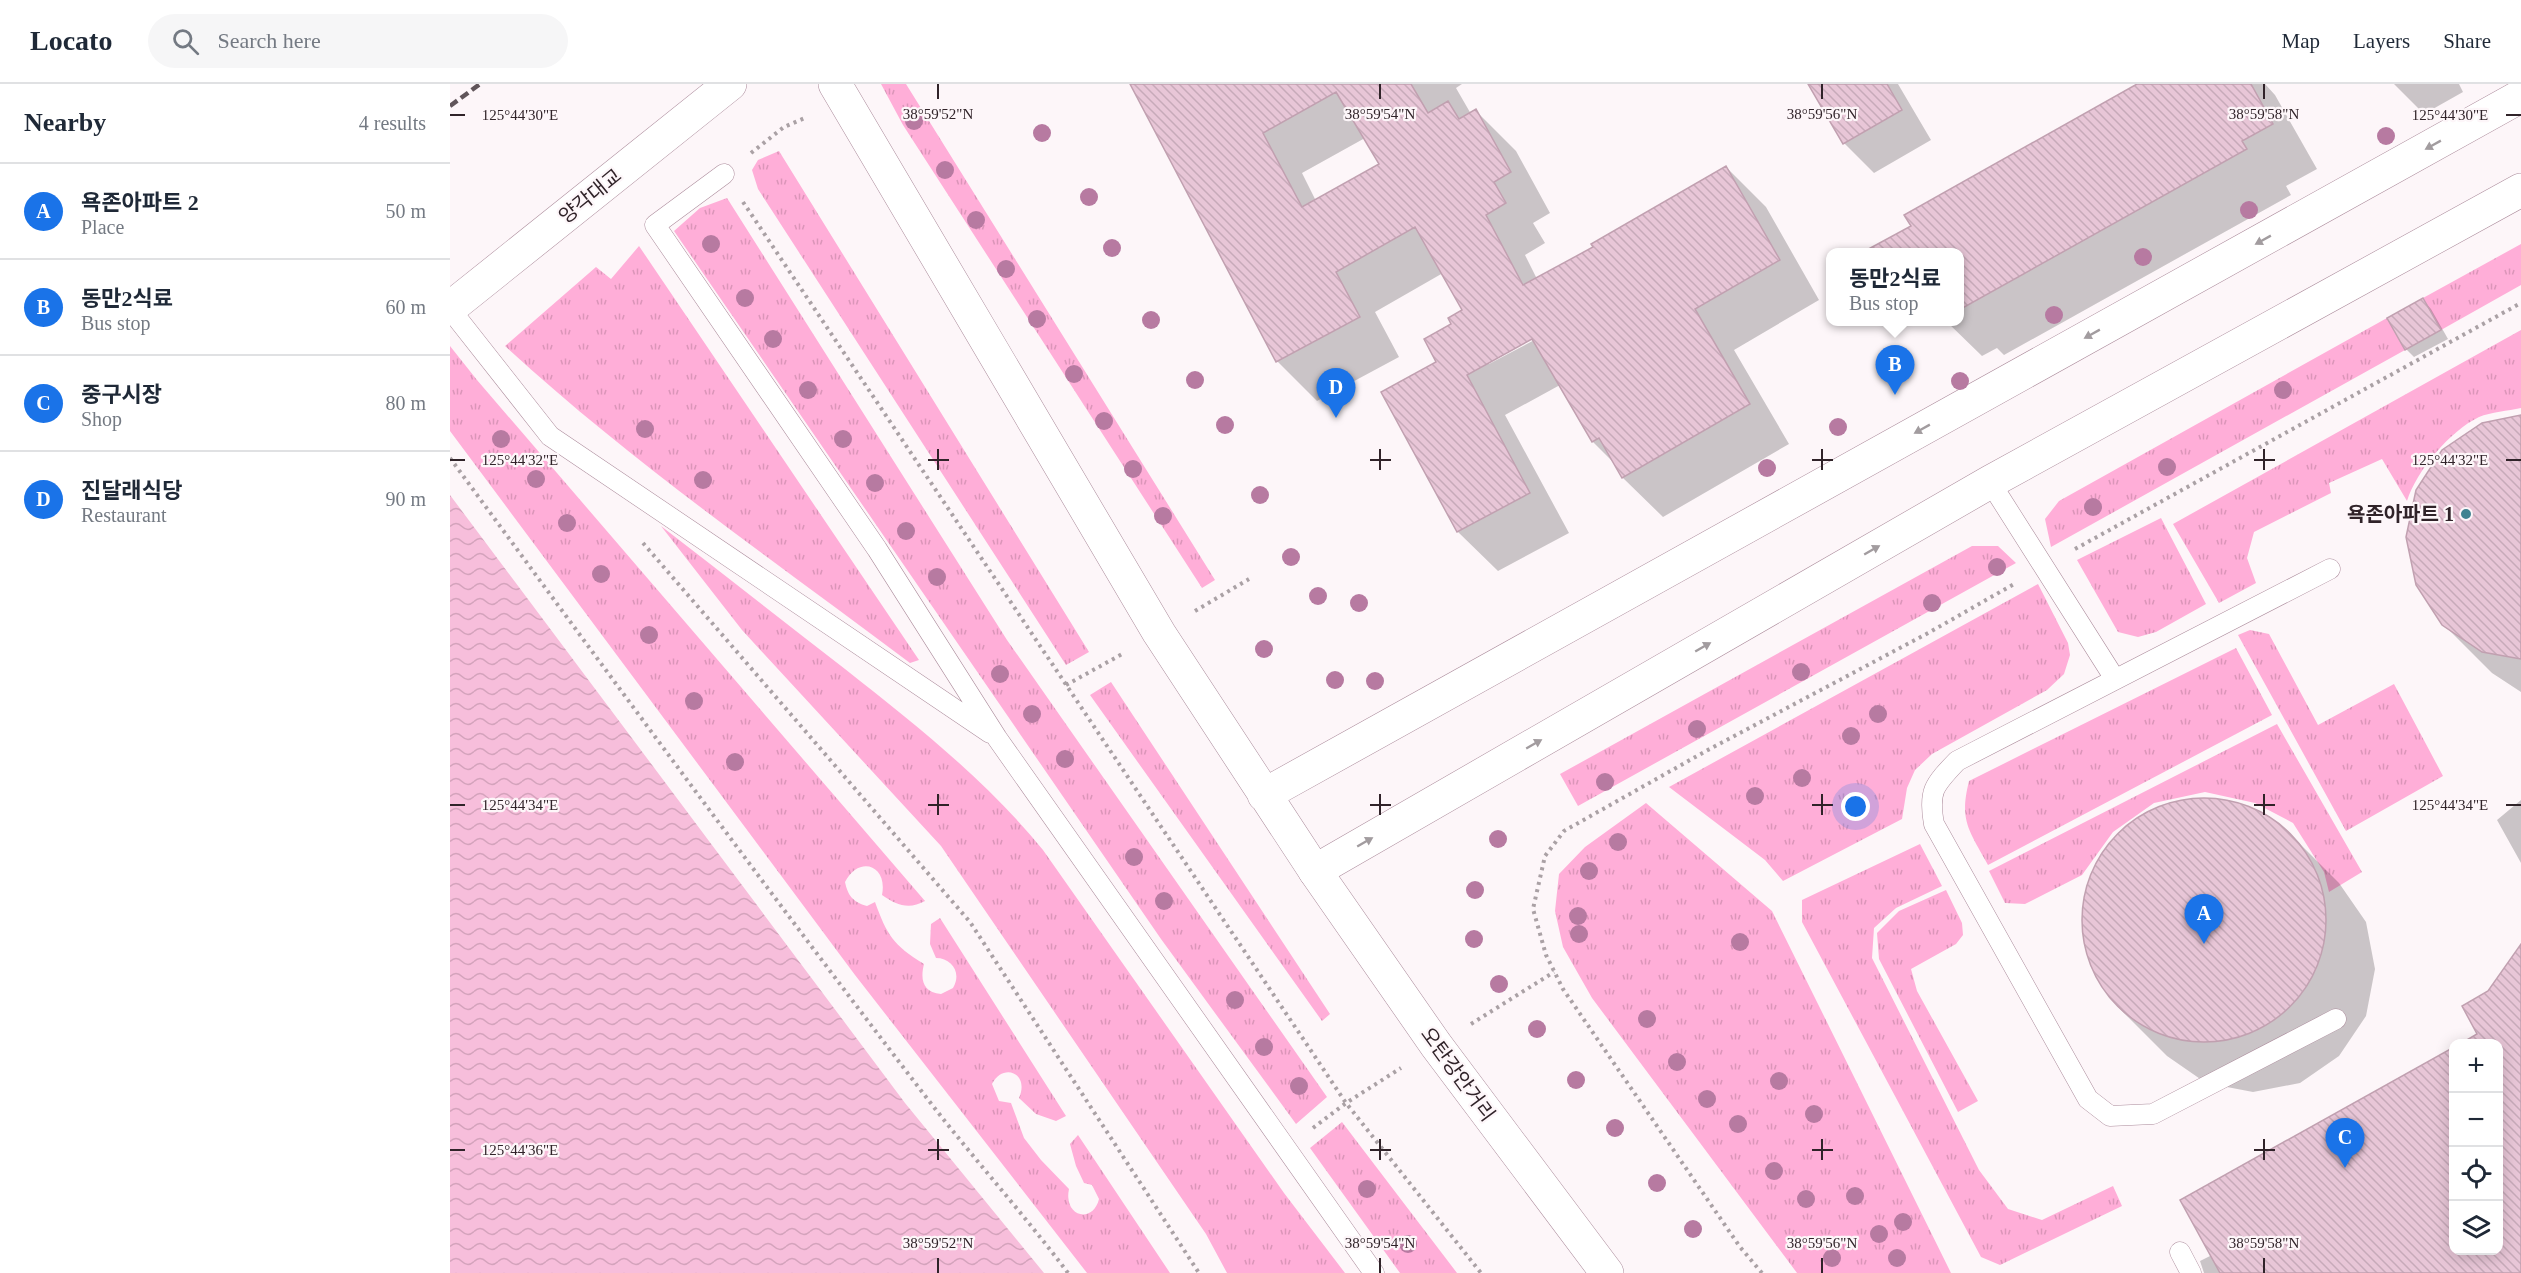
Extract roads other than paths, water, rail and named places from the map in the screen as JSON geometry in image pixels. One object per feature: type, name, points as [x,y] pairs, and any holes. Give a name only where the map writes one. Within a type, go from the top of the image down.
[{"type":"main road","name":"양각대교","points":[[450,309],[730,84]]},
{"type":"main road","name":"오탄강안거리","points":[[839,92],[1159,633],[1264,795],[1436,1045],[1607,1273]]},
{"type":"main road","points":[[1264,795],[2521,96]]},
{"type":"main road","points":[[1315,871],[1990,482],[2521,190]]},
{"type":"lane","points":[[724,174],[655,225],[877,549],[997,738],[1374,1273]]},
{"type":"lane","points":[[450,309],[550,436],[997,738]]},
{"type":"lane","points":[[1990,482],[2115,679]]},
{"type":"lane","points":[[2330,569],[1957,761],[1937,782],[1930,803],[1935,824],[2088,1099],[2110,1116],[2152,1114],[2336,1019]]},
{"type":"lane","points":[[2180,1252],[2191,1273]]},
{"type":"water","points":[[450,495],[905,1103],[1044,1273],[450,1273]]},
{"type":"railway","points":[[450,106],[480,84]]},
{"type":"place","name":"동만2식료","points":[[1895,395]]},
{"type":"place","name":"진달래식당","points":[[1336,418]]},
{"type":"place","name":"욕존아파트 1","points":[[2466,514]]},
{"type":"place","name":"욕존아파트 2","points":[[2204,944]]},
{"type":"place","name":"중구시장","points":[[2345,1168]]}]
